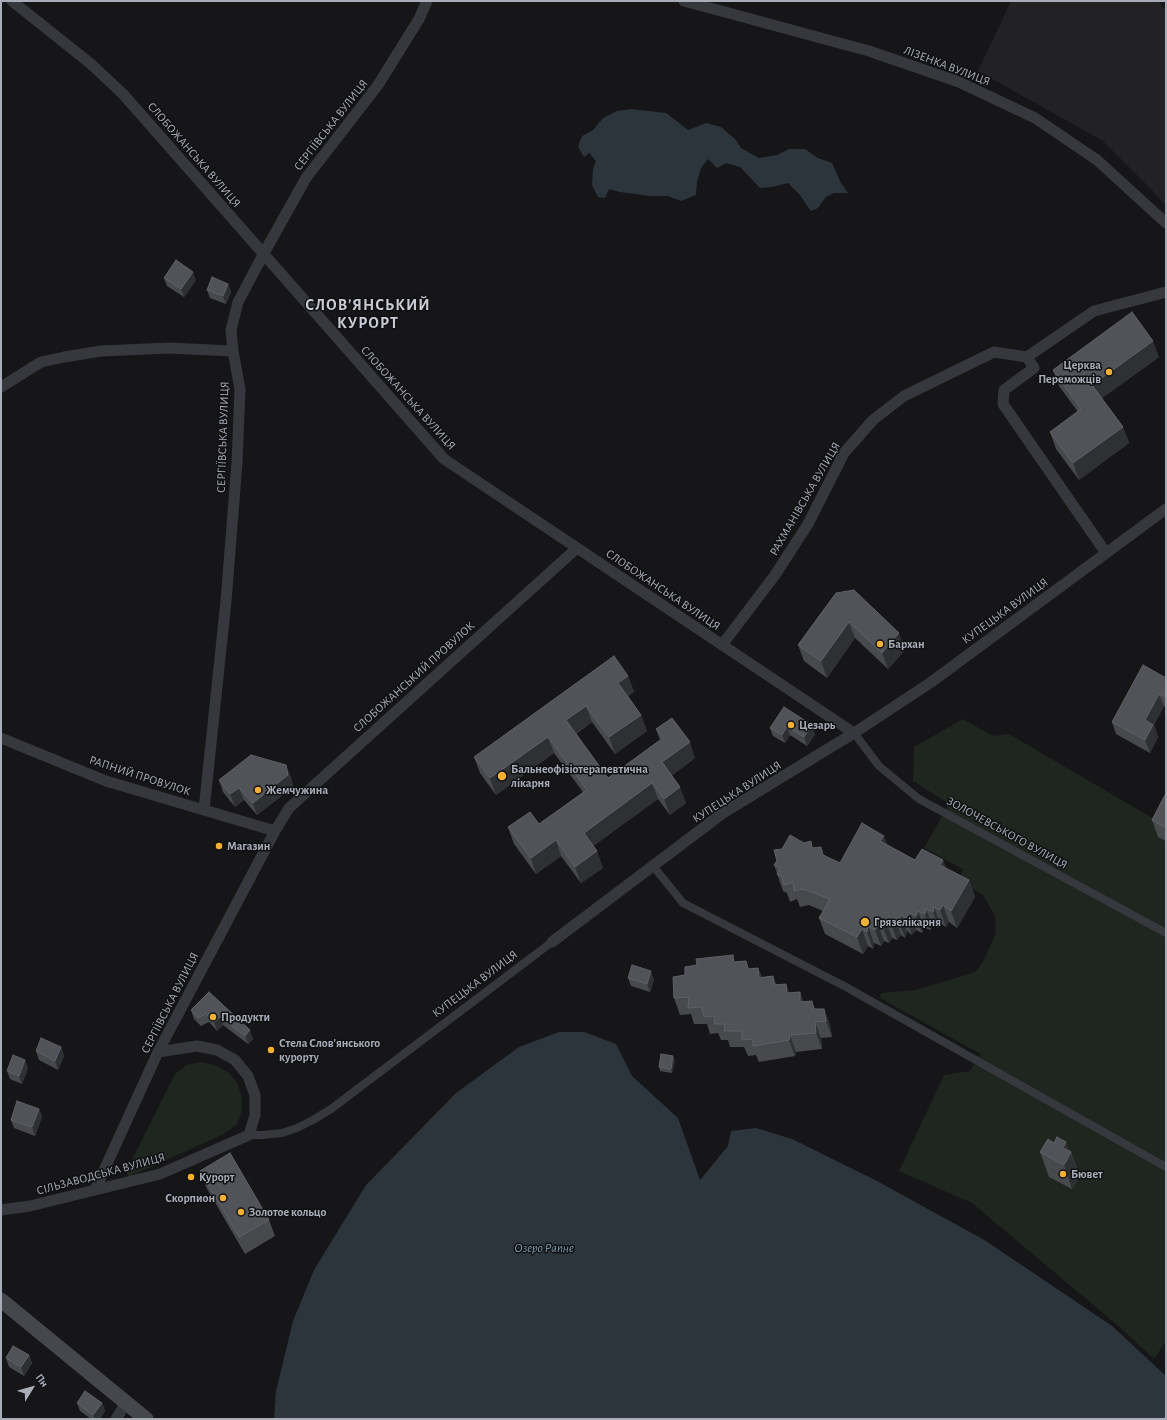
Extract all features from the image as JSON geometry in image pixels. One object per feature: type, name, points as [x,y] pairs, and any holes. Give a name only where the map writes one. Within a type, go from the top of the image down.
[{"type":"main road","points":[[1,1300],[146,1419]]},
{"type":"street","name":"СЛОБОЖАНСЬКА ВУЛИЦЯ","points":[[12,1],[91,64],[123,94],[444,459],[854,733]]},
{"type":"street","name":"СЕРГІЇВСЬКА ВУЛИЦЯ","points":[[204,810],[226,601],[237,462],[240,389],[231,330],[238,302],[306,178],[378,86],[419,19],[427,1]]},
{"type":"street","name":"ЛІЗЕНКА ВУЛИЦЯ","points":[[684,1],[869,51],[960,82],[1035,118],[1098,160],[1166,223]]},
{"type":"street","points":[[1106,553],[1003,404],[1004,390],[1034,368],[1027,357],[1094,311],[1166,292]]},
{"type":"street","points":[[1,387],[41,362],[101,351],[169,348],[233,351]]},
{"type":"street","name":"РАХМАНІВСЬКА ВУЛИЦЯ","points":[[722,645],[775,575],[808,524],[844,453],[873,420],[904,396],[994,352],[1027,357]]},
{"type":"street","name":"КУПЕЦЬКА ВУЛИЦЯ","points":[[249,1135],[282,1133],[297,1128],[331,1109],[723,813],[854,733],[930,682],[1166,509]]},
{"type":"street","name":"СЛОБОЖАНСЬКИЙ ПРОВУЛОК","points":[[274,831],[289,808],[577,548]]},
{"type":"street","name":"ЗОЛОЧЕВСЬКОГО ВУЛИЦЯ","points":[[854,733],[879,766],[919,799],[1166,933]]},
{"type":"street","name":"РАПНИЙ ПРОВУЛОК","points":[[1,738],[106,781],[274,831]]},
{"type":"street","name":"СЕРГІЇВСЬКА ВУЛИЦЯ","points":[[95,1190],[158,1052],[274,831]]},
{"type":"street","points":[[653,866],[683,903],[846,987],[1166,1167]]},
{"type":"street","points":[[158,1052],[197,1046],[217,1050],[235,1060],[248,1076],[255,1095],[255,1116],[249,1135]]},
{"type":"street","name":"СІЛЬЗАВОДСЬКА ВУЛИЦЯ","points":[[1,1210],[30,1206],[160,1174],[249,1135]]},
{"type":"street","points":[[116,1419],[126,1403]]},
{"type":"shaded area","points":[[1011,1],[1158,1],[1166,11],[1166,206],[1103,141],[978,71]]},
{"type":"shaded area","points":[[963,719],[993,736],[1009,734],[1166,826],[1166,1341],[1154,1359],[1123,1330],[972,1203],[899,1171],[944,1075],[970,1071],[981,1054],[880,998],[881,993],[916,990],[975,972],[983,962],[996,933],[995,916],[983,895],[959,880],[963,869],[924,848],[949,804],[913,781],[914,747]]},
{"type":"shaded area","points":[[201,1062],[215,1065],[228,1072],[237,1083],[242,1097],[242,1111],[237,1124],[224,1134],[131,1176],[128,1176],[126,1172],[175,1074],[187,1065]]},
{"type":"water","points":[[631,109],[666,113],[688,130],[706,123],[721,127],[736,140],[741,148],[759,158],[777,155],[789,149],[805,149],[818,158],[832,163],[841,183],[848,193],[834,193],[826,197],[818,208],[811,211],[799,194],[788,183],[760,188],[740,167],[726,163],[717,168],[708,159],[701,168],[697,182],[696,195],[681,201],[668,196],[650,196],[609,189],[605,198],[598,197],[592,185],[593,169],[596,161],[589,153],[584,157],[578,147],[582,136],[593,130],[603,118],[617,111]]},
{"type":"water","name":"Озеро Рапне","points":[[559,1032],[584,1032],[616,1044],[632,1076],[678,1118],[700,1180],[728,1146],[731,1131],[756,1128],[792,1139],[877,1181],[986,1241],[1112,1326],[1166,1376],[1166,1419],[274,1419],[276,1391],[293,1321],[314,1270],[366,1185],[456,1093],[519,1047]]},
{"type":"building","points":[[176,260],[193,272],[181,289],[164,278]]},
{"type":"building","points":[[212,277],[228,284],[223,296],[207,290]]},
{"type":"building","points":[[1132,312],[1153,341],[1092,385],[1123,427],[1073,463],[1050,432],[1081,409],[1053,370]]},
{"type":"building","points":[[854,590],[899,633],[882,653],[849,622],[821,661],[798,645],[836,593]]},
{"type":"building","points":[[614,656],[628,676],[618,683],[641,715],[609,737],[586,706],[566,720],[608,778],[663,738],[656,729],[672,718],[690,742],[662,762],[680,787],[664,799],[652,783],[584,833],[597,851],[575,867],[556,840],[531,858],[508,827],[530,812],[539,824],[587,790],[548,737],[490,778],[474,757]]},
{"type":"building","points":[[1143,665],[1166,678],[1166,697],[1159,694],[1145,720],[1153,725],[1145,740],[1112,722]]},
{"type":"building","points":[[784,707],[812,725],[804,737],[787,726],[782,735],[770,728]]},
{"type":"building","points":[[251,755],[286,765],[288,775],[253,803],[239,788],[230,794],[219,780]]},
{"type":"building","points":[[1166,793],[1166,828],[1152,820]]},
{"type":"building","points":[[862,823],[884,836],[880,841],[915,860],[922,849],[943,860],[940,865],[969,880],[951,911],[943,905],[940,910],[934,907],[933,912],[926,909],[925,914],[918,911],[916,916],[910,913],[906,918],[901,915],[899,922],[895,918],[891,923],[886,921],[883,927],[878,925],[875,930],[868,926],[867,932],[862,929],[857,937],[819,918],[830,899],[803,889],[794,891],[793,882],[784,885],[782,877],[777,874],[780,868],[774,865],[777,861],[774,850],[782,849],[790,835],[804,843],[811,841],[812,848],[821,847],[823,855],[840,863]]},
{"type":"building","points":[[733,955],[734,962],[746,961],[748,969],[758,968],[759,978],[773,976],[774,985],[786,984],[787,993],[800,992],[800,1002],[812,1001],[814,1009],[824,1009],[826,1021],[815,1022],[816,1033],[790,1035],[789,1040],[753,1046],[753,1039],[742,1040],[742,1031],[724,1031],[725,1024],[715,1024],[714,1016],[704,1017],[702,1007],[688,1008],[689,997],[674,998],[673,977],[685,975],[685,967],[697,965],[696,959]]},
{"type":"building","points":[[632,965],[651,971],[647,984],[628,978]]},
{"type":"building","points":[[209,992],[250,1030],[245,1036],[220,1017],[214,1022],[206,1014],[198,1018],[191,1010]]},
{"type":"building","points":[[41,1038],[61,1047],[55,1061],[36,1051]]},
{"type":"building","points":[[661,1054],[673,1056],[671,1069],[659,1067]]},
{"type":"building","points":[[13,1055],[25,1060],[19,1076],[7,1071]]},
{"type":"building","points":[[17,1101],[39,1109],[32,1127],[11,1120]]},
{"type":"building","points":[[1057,1137],[1066,1142],[1063,1148],[1071,1152],[1064,1165],[1040,1152],[1048,1139],[1054,1143]]},
{"type":"building","name":"Золотое кольцо","points":[[230,1153],[269,1220],[239,1237],[200,1171]]},
{"type":"building","points":[[13,1346],[29,1355],[21,1367],[6,1358]]},
{"type":"building","points":[[85,1391],[102,1403],[93,1415],[77,1403]]},
{"type":"place","name":"Церква Переможців","points":[[1109,372]]},
{"type":"place","name":"Бархан","points":[[880,644]]},
{"type":"place","name":"Цезарь","points":[[791,725]]},
{"type":"place","name":"Бальнеофізіотерапевтична лікарня","points":[[502,776]]},
{"type":"place","name":"Жемчужина","points":[[258,790]]},
{"type":"place","name":"Магазин","points":[[219,846]]},
{"type":"place","name":"Грязелікарня","points":[[865,922]]},
{"type":"place","name":"Продукти","points":[[213,1017]]},
{"type":"place","name":"Стела Слов'янського курорту","points":[[271,1050]]},
{"type":"place","name":"Бювет","points":[[1063,1174]]},
{"type":"place","name":"Курорт","points":[[191,1177]]},
{"type":"place","name":"Скорпион","points":[[223,1198]]},
{"type":"place","name":"Золотое кольцо","points":[[241,1212]]},
{"type":"district","name":"СЛОВ’ЯНСЬКИЙ КУРОРТ","points":[[368,314]]}]
